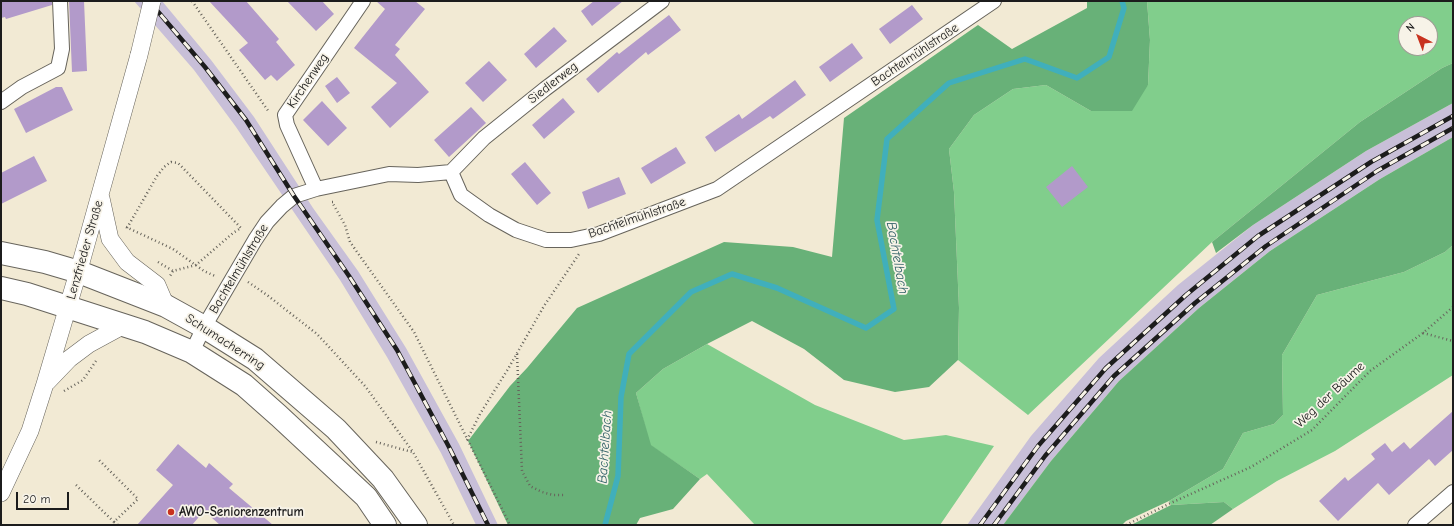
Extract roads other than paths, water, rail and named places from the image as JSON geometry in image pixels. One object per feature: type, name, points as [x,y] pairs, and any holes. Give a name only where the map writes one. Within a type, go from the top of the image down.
[{"type":"main road","name":"Schumacherring","points":[[1,253],[45,262],[79,272],[166,306],[204,327],[255,359],[336,429],[383,479],[416,525]]},
{"type":"main road","name":"Schumacherring","points":[[1,288],[27,294],[145,332],[192,352],[244,385],[279,416],[366,497],[385,525]]},
{"type":"street","points":[[1,102],[22,87],[58,68],[62,49],[60,1]]},
{"type":"street","name":"Lenzfrieder Straße","points":[[1,493],[30,431],[45,384],[79,272],[139,55],[152,1]]},
{"type":"street","name":"Kirchenweg","points":[[316,189],[287,125],[286,115],[363,1]]},
{"type":"street","name":"Siedlerweg","points":[[451,172],[484,138],[544,89],[662,1]]},
{"type":"street","name":"Bachtelmühlstraße","points":[[192,352],[204,327],[259,234],[267,222],[294,196],[316,189],[389,174],[451,172],[461,195],[489,215],[516,230],[546,240],[571,240],[599,234],[717,189],[994,1]]},
{"type":"street","points":[[100,195],[110,239],[127,262],[157,286],[166,306]]},
{"type":"street","points":[[45,384],[69,359],[84,348],[124,326]]},
{"type":"street","points":[[1415,525],[1453,492]]},
{"type":"waterway","name":"Bachtelbach","points":[[605,525],[618,476],[621,397],[629,354],[691,292],[732,274],[777,288],[866,328],[894,309],[877,220],[887,139],[949,83],[1025,59],[1077,78],[1109,57],[1124,8],[1122,1]]},
{"type":"railway","points":[[149,1],[205,67],[246,120],[294,196],[349,276],[397,350],[449,447],[488,525]]},
{"type":"railway","points":[[980,525],[1038,446],[1106,368],[1186,295],[1258,236],[1371,162],[1453,116]]},
{"type":"railway","points":[[994,525],[1045,456],[1114,376],[1195,303],[1266,246],[1377,171],[1453,128]]},
{"type":"place","name":"AWO-Seniorenzentrum","points":[[171,512]]}]
